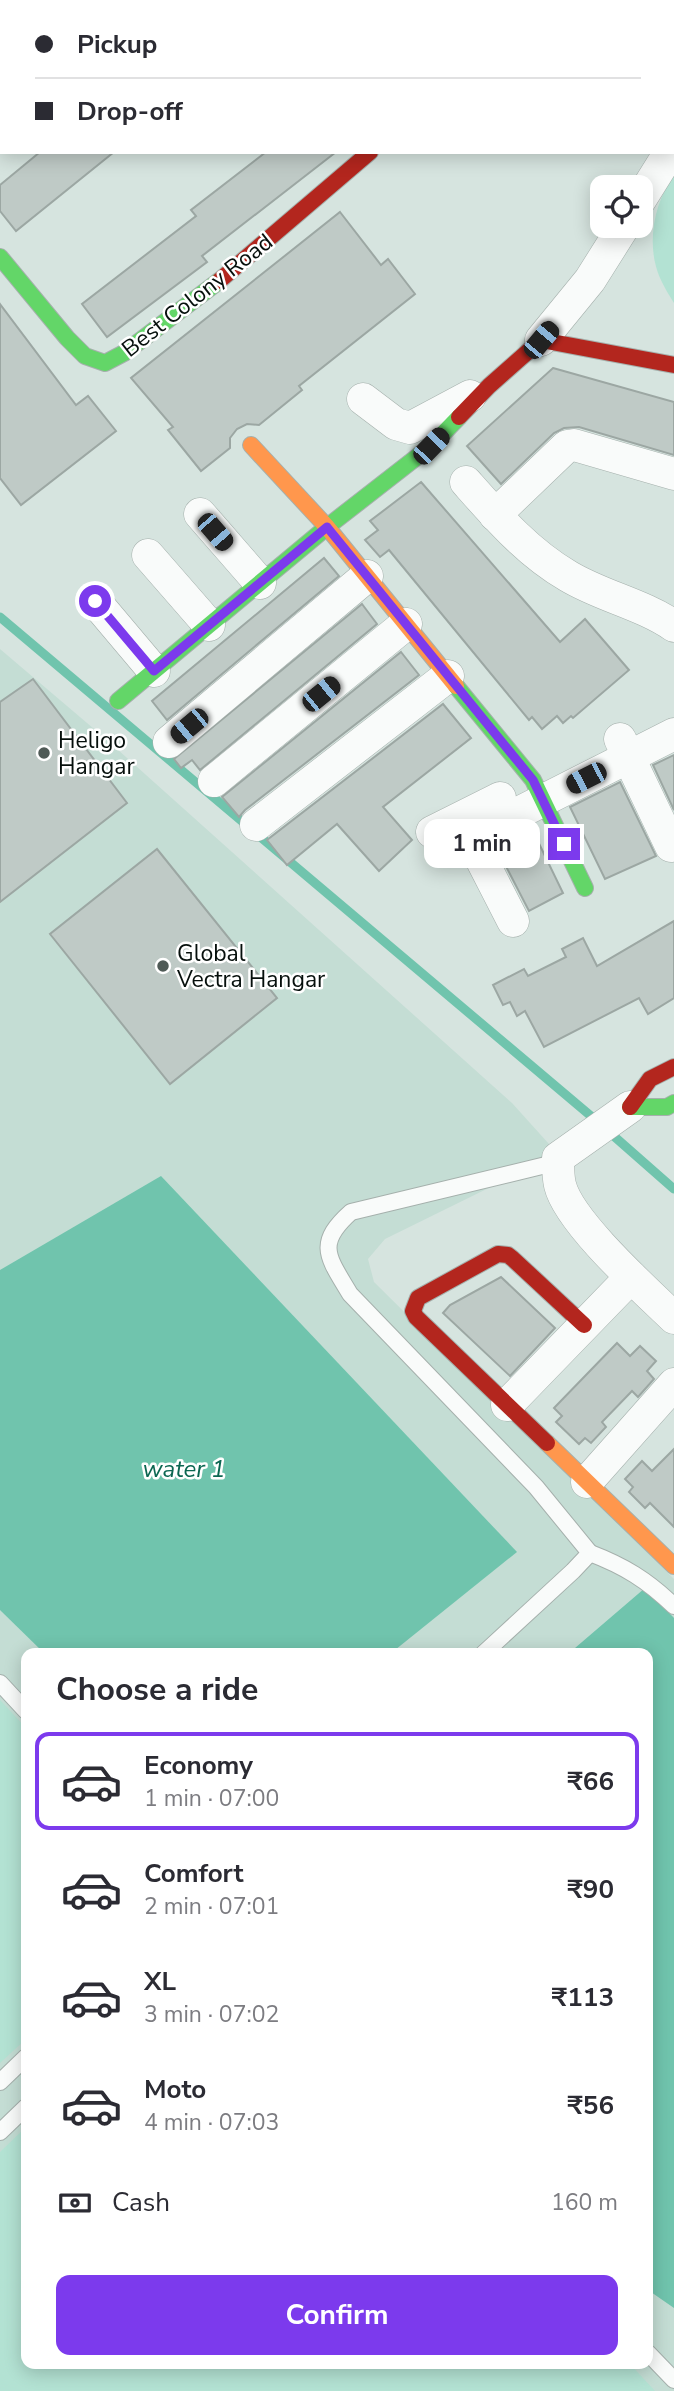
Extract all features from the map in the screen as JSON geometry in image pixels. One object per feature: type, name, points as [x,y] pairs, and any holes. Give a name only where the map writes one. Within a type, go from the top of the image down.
[{"type":"street","name":"Best Colony Road","points":[[0,257],[76,347],[85,356],[105,363],[124,353],[229,274],[368,154]]},
{"type":"street","points":[[653,179],[669,154]]},
{"type":"street","points":[[118,701],[327,527],[431,446],[488,386],[541,340],[590,280],[616,238]]},
{"type":"street","points":[[541,340],[674,365]]},
{"type":"street","points":[[363,399],[396,424],[410,428],[488,386]]},
{"type":"street","points":[[251,445],[327,527],[538,790],[585,888]]},
{"type":"street","points":[[503,514],[567,446],[574,445],[674,474]]},
{"type":"street","points":[[466,482],[503,514],[546,562],[570,578],[674,626]]},
{"type":"street","points":[[200,514],[260,583]]},
{"type":"street","points":[[148,555],[209,625]]},
{"type":"street","points":[[169,742],[367,576]]},
{"type":"street","points":[[95,601],[154,671]]},
{"type":"street","points":[[214,781],[406,624]]},
{"type":"street","points":[[256,825],[448,676]]},
{"type":"street","points":[[432,832],[538,790],[624,747],[674,712]]},
{"type":"street","points":[[624,747],[674,734]]},
{"type":"street","points":[[624,747],[671,846]]},
{"type":"street","points":[[513,921],[472,840],[477,833],[538,790]]},
{"type":"street","points":[[674,1067],[649,1079],[625,1110],[563,1154],[560,1186],[571,1209],[631,1277],[674,1318]]},
{"type":"street","points":[[625,1110],[667,1107],[674,1103]]},
{"type":"street","points":[[584,1325],[513,1259],[504,1254],[498,1254],[418,1298],[413,1311],[416,1317],[587,1482],[671,1556]]},
{"type":"street","points":[[507,1405],[631,1277]]},
{"type":"street","points":[[587,1482],[674,1384]]},
{"type":"lane","points":[[563,1154],[546,1165],[351,1212],[335,1227],[329,1241],[330,1260],[350,1294],[536,1487],[590,1553],[622,1566],[654,1587],[674,1606]]},
{"type":"lane","points":[[489,1648],[590,1553]]},
{"type":"lane","points":[[0,1683],[21,1706]]},
{"type":"lane","points":[[0,2082],[21,2062]]},
{"type":"lane","points":[[0,2132],[21,2112]]},
{"type":"lane","points":[[653,2358],[674,2380]]},
{"type":"shaded area","points":[[674,176],[674,303],[656,266],[653,239],[661,199]]},
{"type":"shaded area","points":[[0,649],[107,740],[512,1103],[558,1154],[385,1239],[368,1259],[374,1282],[674,1579],[674,2391],[0,2391]]},
{"type":"shaded area","points":[[0,1700],[21,1723],[21,2044],[0,2063]]},
{"type":"shaded area","points":[[21,2132],[21,2369],[635,2369],[655,2391],[0,2391],[0,2152]]},
{"type":"water","name":"water 1","points":[[161,1176],[517,1552],[397,1648],[39,1648],[0,1610],[0,1270]]},
{"type":"water","points":[[645,1588],[674,1618],[674,2308],[653,2293],[653,1648],[575,1648]]},
{"type":"building","points":[[38,154],[112,154],[16,231],[0,211],[0,185]]},
{"type":"building","points":[[263,154],[333,154],[202,256],[207,262],[107,337],[82,304],[196,216],[191,210]]},
{"type":"building","points":[[340,212],[381,265],[388,259],[415,294],[299,386],[302,390],[259,425],[247,424],[237,429],[230,438],[230,448],[201,471],[168,430],[173,427],[131,378]]},
{"type":"building","points":[[0,304],[76,405],[88,396],[116,431],[21,505],[0,478]]},
{"type":"building","points":[[553,368],[674,402],[674,455],[579,427],[564,428],[554,433],[501,484],[467,446]]},
{"type":"building","points":[[421,482],[560,642],[585,619],[629,670],[573,718],[571,716],[563,723],[557,716],[542,729],[532,717],[529,720],[389,550],[380,557],[365,540],[378,530],[370,521]]},
{"type":"building","points":[[324,558],[339,576],[167,720],[152,701]]},
{"type":"building","points":[[362,604],[377,624],[200,770],[192,760],[181,768],[174,759]]},
{"type":"building","points":[[401,652],[419,675],[239,817],[222,797]]},
{"type":"building","name":"Heligo Hangar","points":[[33,679],[127,803],[0,902],[0,702]]},
{"type":"building","points":[[443,704],[471,738],[383,807],[412,840],[379,871],[337,824],[287,865],[267,840]]},
{"type":"building","points":[[674,755],[674,810],[653,765]]},
{"type":"building","points":[[620,782],[656,856],[605,879],[570,807]]},
{"type":"building","points":[[531,827],[563,893],[529,911],[495,845]]},
{"type":"building","name":"Global Vectra Hangar","points":[[157,849],[277,998],[170,1084],[50,934]]},
{"type":"building","points":[[674,921],[674,998],[648,1014],[639,998],[544,1047],[525,1011],[517,1016],[510,1002],[503,1005],[493,985],[524,969],[528,976],[566,957],[562,949],[583,938],[597,966]]},
{"type":"building","points":[[501,1277],[555,1328],[510,1376],[443,1313],[450,1305]]},
{"type":"building","points":[[617,1343],[630,1356],[640,1346],[656,1361],[647,1371],[654,1379],[638,1397],[632,1391],[602,1422],[606,1427],[591,1443],[585,1438],[579,1444],[556,1422],[562,1416],[554,1408]]},
{"type":"building","points":[[674,1449],[674,1527],[650,1503],[645,1508],[629,1492],[633,1487],[625,1479],[642,1461],[652,1471]]},
{"type":"waterway","points":[[0,617],[598,1122]]},
{"type":"waterway","points":[[608,1131],[674,1189]]},
{"type":"traffic: fast","points":[[0,257],[67,338],[85,356],[105,363],[124,353],[219,281]]},
{"type":"traffic: fast","points":[[118,701],[327,527],[431,446],[459,417]]},
{"type":"traffic: fast","points":[[456,686],[533,780],[585,888]]},
{"type":"traffic: fast","points":[[630,1107],[667,1107],[674,1103]]},
{"type":"traffic: slow","points":[[251,445],[327,527],[456,686]]},
{"type":"traffic: slow","points":[[547,1443],[674,1566]]},
{"type":"traffic: jam","points":[[219,281],[368,154]]},
{"type":"traffic: jam","points":[[459,417],[541,340],[674,365]]},
{"type":"traffic: jam","points":[[630,1107],[650,1079],[674,1067]]},
{"type":"traffic: jam","points":[[547,1443],[416,1317],[413,1311],[418,1298],[498,1254],[508,1255],[513,1259],[584,1325]]},
{"type":"place","name":"Heligo Hangar","points":[[44,753]]},
{"type":"place","name":"Global Vectra Hangar","points":[[163,966]]},
{"type":"route","points":[[95,601],[154,671],[327,527],[533,780],[564,844]]}]
